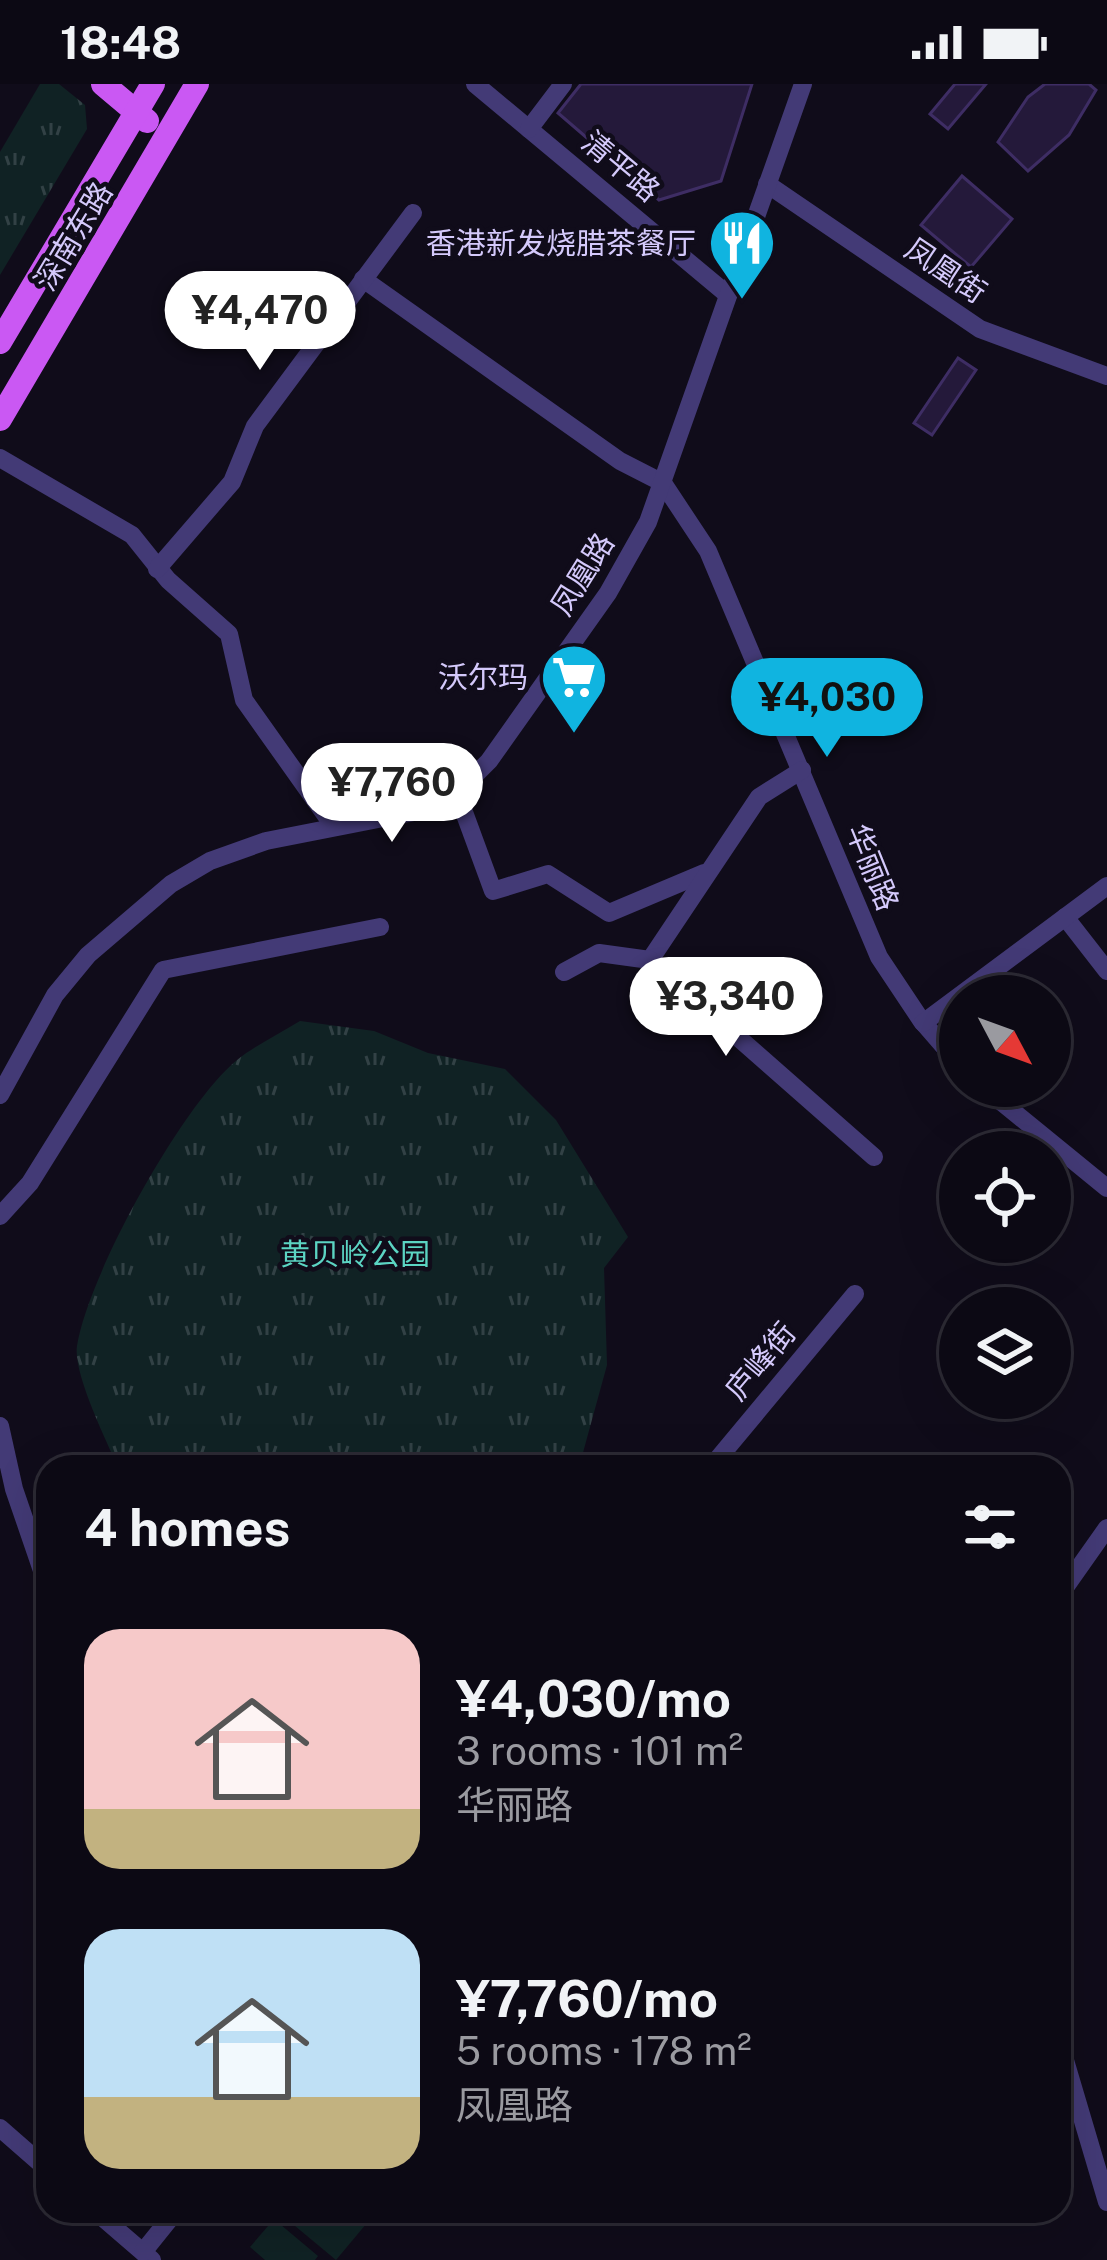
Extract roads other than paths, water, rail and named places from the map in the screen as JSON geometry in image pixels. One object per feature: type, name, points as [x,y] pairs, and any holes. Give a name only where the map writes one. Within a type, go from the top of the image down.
[{"type":"main road","points":[[103,84],[143,93],[172,128]]},
{"type":"main road","name":"深南东路","points":[[0,419],[197,84]]},
{"type":"main road","name":"深南东路","points":[[0,343],[143,93]]},
{"type":"street","name":"清平路","points":[[475,84],[728,295]]},
{"type":"street","points":[[530,129],[563,84]]},
{"type":"street","name":"凤凰路","points":[[0,1095],[55,995],[133,913],[210,861],[332,824],[414,814],[457,794],[489,761],[608,593],[663,483],[803,84]]},
{"type":"street","name":"凤凰街","points":[[767,184],[980,329],[1107,376]]},
{"type":"street","points":[[158,569],[232,482],[255,426],[413,213]]},
{"type":"street","points":[[363,278],[620,461],[663,483]]},
{"type":"street","points":[[0,458],[132,536],[158,569],[229,634],[244,700],[332,824]]},
{"type":"street","name":"华丽路","points":[[663,483],[723,580],[872,943],[939,1041]]},
{"type":"street","points":[[650,959],[759,796],[802,770]]},
{"type":"street","points":[[457,794],[493,891],[548,874],[609,913],[704,873]]},
{"type":"street","points":[[923,1023],[1107,886]]},
{"type":"street","points":[[1065,917],[1107,971]]},
{"type":"street","points":[[0,1216],[30,1183],[164,970],[380,927]]},
{"type":"street","points":[[564,972],[581,958],[599,953],[650,959],[874,1156]]},
{"type":"street","points":[[1008,1107],[1107,1188]]},
{"type":"street","name":"庐峰街","points":[[721,1455],[855,1294]]},
{"type":"street","points":[[0,1426],[14,1490],[36,1553]]},
{"type":"street","points":[[1071,1579],[1107,1528]]},
{"type":"street","points":[[1071,2080],[1107,2201]]},
{"type":"street","points":[[0,2128],[36,2160]]},
{"type":"street","points":[[109,2223],[147,2256],[168,2223]]},
{"type":"place","name":"香港新发烧腊茶餐厅","points":[[742,302]]},
{"type":"place","name":"沃尔玛","points":[[574,736]]},
{"type":"park label","name":"黄贝岭公园","points":[[355,1254]]}]
